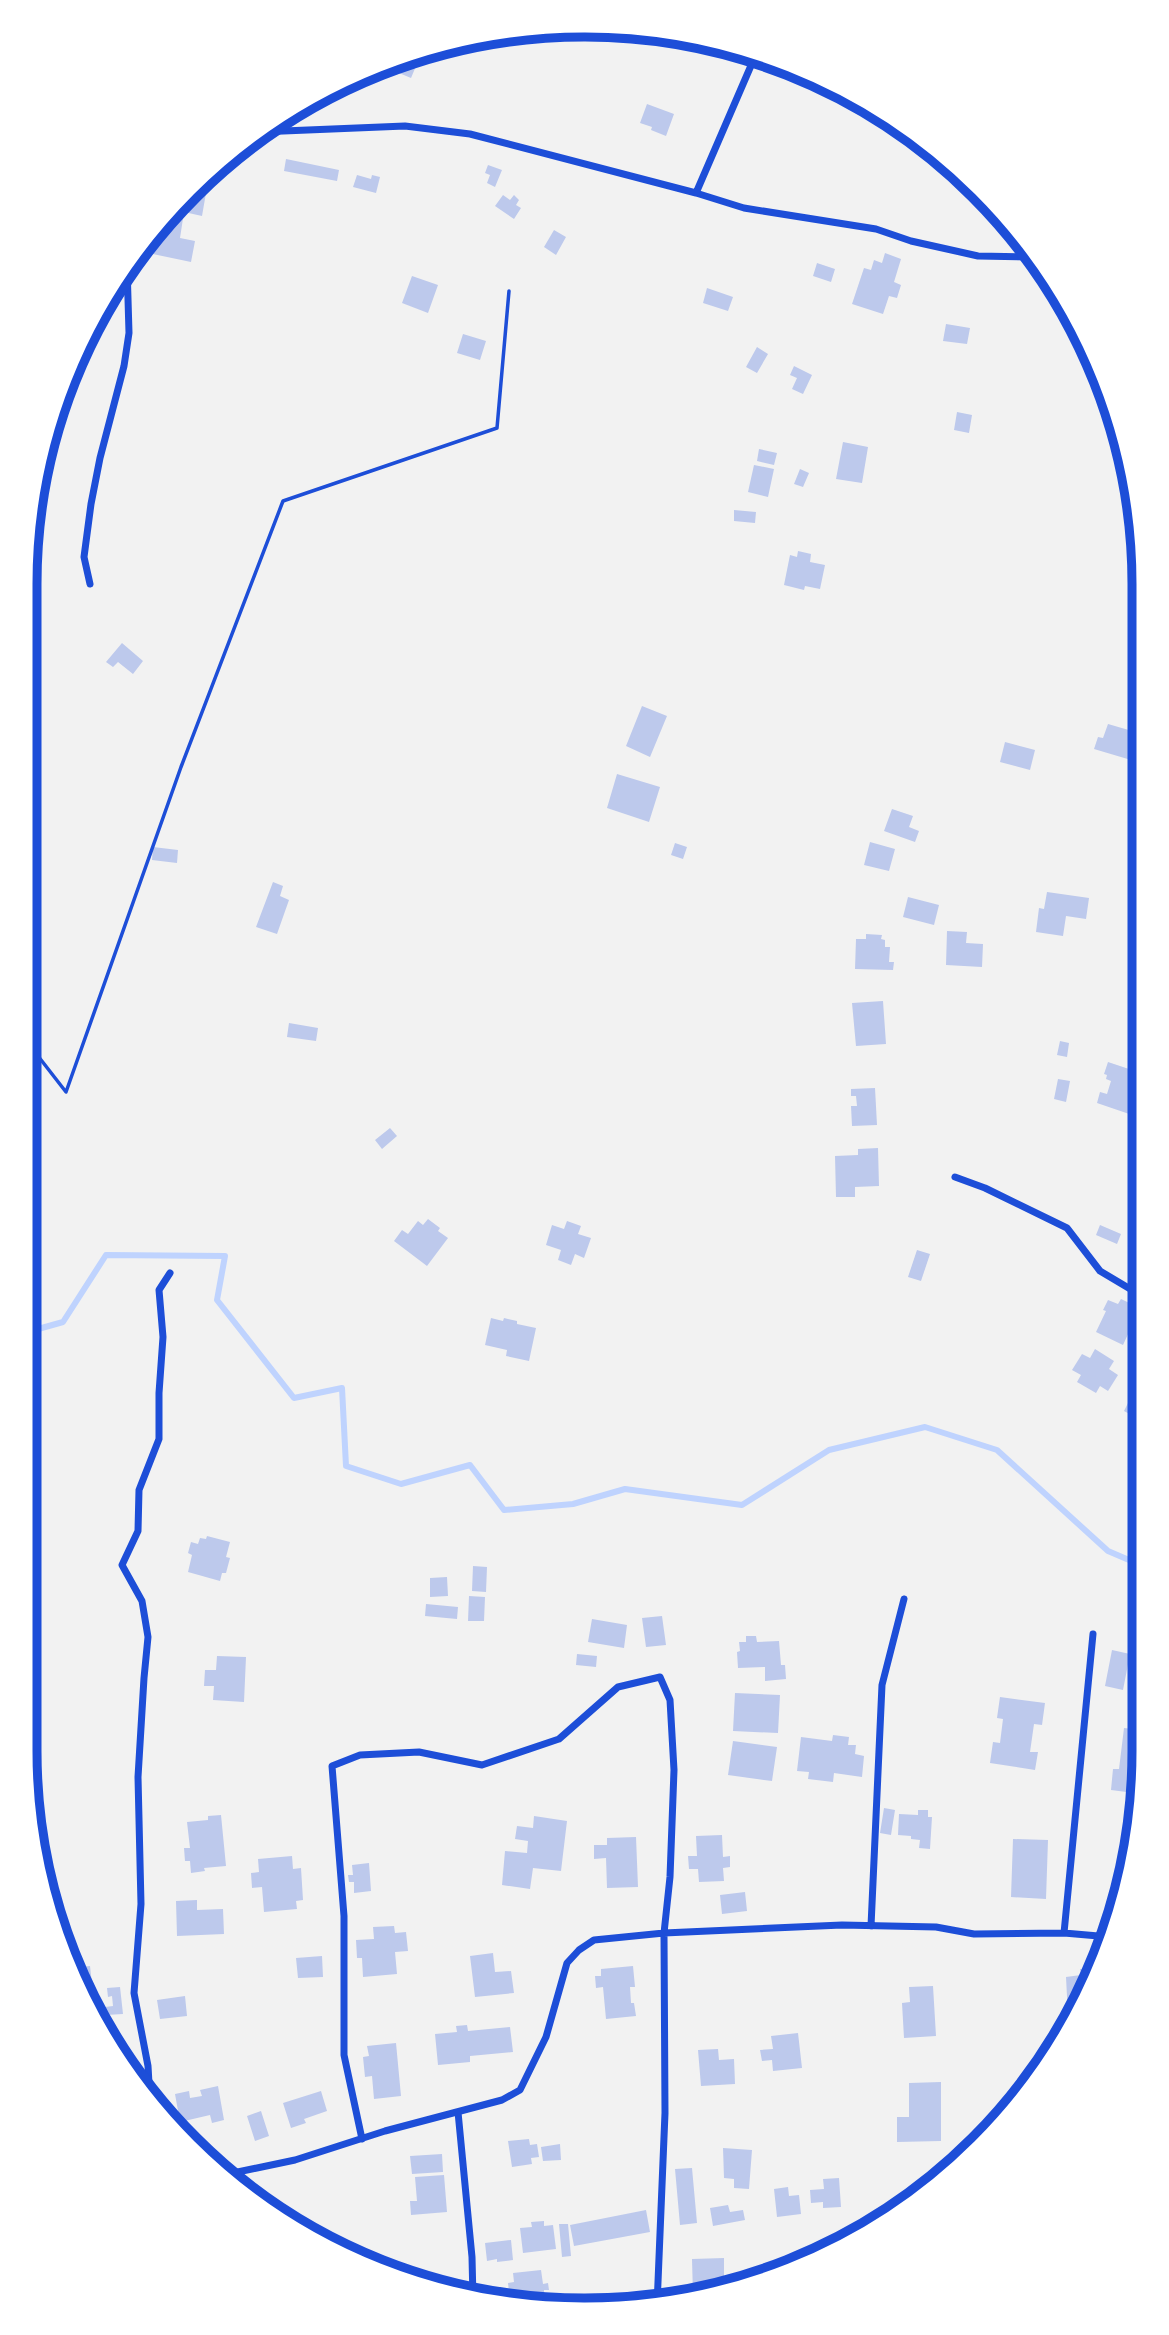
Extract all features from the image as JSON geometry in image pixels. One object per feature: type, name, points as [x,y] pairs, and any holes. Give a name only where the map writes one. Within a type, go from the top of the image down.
[{"type":"street","points":[[696,193],[752,63]]},
{"type":"street","points":[[277,131],[405,126],[470,134],[744,208],[876,229],[911,242],[978,256],[1023,257]]},
{"type":"street","points":[[90,584],[84,557],[100,458],[124,366],[129,333],[128,282]]},
{"type":"street","points":[[955,1177],[985,1188],[1067,1228],[1100,1271],[1132,1290]]},
{"type":"street","points":[[149,2083],[134,1993],[141,1904],[138,1777],[148,1637],[142,1601],[122,1565],[138,1531],[139,1490],[159,1438],[163,1337],[159,1290],[170,1272]]},
{"type":"street","points":[[871,1926],[882,1685],[904,1599]]},
{"type":"street","points":[[1064,1933],[1093,1634]]},
{"type":"street","points":[[362,2139],[344,2055],[344,1916],[332,1766],[360,1755],[419,1752],[482,1765],[559,1740],[618,1687],[660,1676],[670,1700],[674,1770],[670,1877],[664,1933],[665,2113],[658,2294]]},
{"type":"street","points":[[236,2172],[295,2160],[502,2100],[520,2090],[545,2037],[567,1963],[579,1950],[594,1940],[664,1933],[842,1925],[936,1927],[974,1934],[1064,1933],[1100,1936]]},
{"type":"street","points":[[458,2112],[473,2287]]},
{"type":"path","points":[[37,1056],[66,1092],[181,767],[283,501],[497,428],[509,291]]},
{"type":"building","points":[[417,63],[411,78],[399,73],[401,69]]},
{"type":"building","points":[[647,104],[674,114],[666,136],[640,123]]},
{"type":"building","points":[[286,159],[339,170],[337,181],[284,171]]},
{"type":"building","points":[[488,165],[502,170],[495,187],[487,183],[490,175],[485,173]]},
{"type":"building","points":[[357,175],[371,179],[372,175],[380,177],[376,193],[353,187]]},
{"type":"building","points":[[202,192],[206,193],[202,216],[184,212],[180,238],[195,241],[191,262],[148,253],[173,223],[197,197]]},
{"type":"building","points":[[503,195],[510,200],[514,195],[519,200],[516,205],[521,208],[514,219],[495,206]]},
{"type":"building","points":[[554,230],[566,237],[556,255],[544,247]]},
{"type":"building","points":[[885,253],[901,259],[894,282],[901,285],[897,298],[889,296],[883,314],[852,304],[864,268],[871,270],[874,260],[882,263]]},
{"type":"building","points":[[817,263],[835,269],[831,282],[813,276]]},
{"type":"building","points":[[412,276],[438,285],[428,313],[402,303]]},
{"type":"building","points":[[707,288],[733,297],[728,311],[703,303]]},
{"type":"building","points":[[946,324],[970,328],[967,344],[943,341]]},
{"type":"building","points":[[463,334],[486,341],[480,360],[457,353]]},
{"type":"building","points":[[757,347],[768,354],[757,373],[746,367]]},
{"type":"building","points":[[794,366],[812,375],[803,394],[792,389],[797,378],[790,375]]},
{"type":"building","points":[[957,412],[972,415],[969,433],[954,430]]},
{"type":"building","points":[[843,442],[868,447],[862,483],[836,479]]},
{"type":"building","points":[[759,449],[777,453],[774,465],[757,461]]},
{"type":"building","points":[[754,465],[774,469],[768,497],[748,492]]},
{"type":"building","points":[[800,469],[809,473],[803,487],[794,484]]},
{"type":"building","points":[[734,510],[756,512],[755,523],[734,521]]},
{"type":"building","points":[[798,551],[811,554],[810,562],[825,565],[820,589],[805,586],[804,590],[784,585],[790,555],[797,557]]},
{"type":"building","points":[[122,643],[143,661],[133,674],[118,662],[113,667],[106,662]]},
{"type":"building","points":[[642,706],[667,716],[650,757],[626,746]]},
{"type":"building","points":[[1108,724],[1132,731],[1131,760],[1094,749],[1098,737],[1103,738]]},
{"type":"building","points":[[1005,742],[1035,750],[1030,770],[1000,762]]},
{"type":"building","points":[[617,774],[660,787],[649,822],[607,808]]},
{"type":"building","points":[[892,809],[913,816],[909,827],[919,831],[915,842],[884,831]]},
{"type":"building","points":[[870,842],[895,849],[889,871],[864,865]]},
{"type":"building","points":[[675,843],[687,847],[683,859],[671,855]]},
{"type":"building","points":[[153,847],[178,850],[177,863],[152,860]]},
{"type":"building","points":[[273,882],[283,886],[280,896],[289,900],[277,934],[256,927]]},
{"type":"building","points":[[1047,892],[1089,898],[1086,919],[1066,916],[1063,936],[1036,932],[1039,908],[1044,909]]},
{"type":"building","points":[[908,897],[939,905],[934,925],[903,917]]},
{"type":"building","points":[[947,931],[967,932],[966,943],[983,944],[982,967],[946,965]]},
{"type":"building","points":[[866,934],[882,935],[885,947],[890,947],[889,962],[894,962],[893,970],[855,969],[856,939],[866,939]]},
{"type":"building","points":[[883,1001],[886,1044],[856,1046],[852,1003]]},
{"type":"building","points":[[289,1023],[318,1028],[316,1041],[287,1037]]},
{"type":"building","points":[[1060,1041],[1069,1043],[1067,1057],[1057,1055]]},
{"type":"building","points":[[1108,1062],[1132,1070],[1132,1115],[1097,1103],[1100,1092],[1107,1094],[1111,1081],[1106,1079],[1107,1075],[1104,1074]]},
{"type":"building","points":[[1058,1079],[1070,1081],[1066,1102],[1054,1099]]},
{"type":"building","points":[[875,1088],[877,1125],[852,1126],[851,1106],[857,1106],[856,1096],[851,1096],[851,1089]]},
{"type":"building","points":[[390,1128],[397,1136],[382,1149],[375,1140]]},
{"type":"building","points":[[878,1148],[879,1186],[855,1187],[855,1197],[836,1197],[835,1156],[858,1155],[858,1149]]},
{"type":"building","points":[[428,1219],[448,1238],[427,1266],[394,1241],[402,1230],[408,1234],[418,1221],[423,1225]]},
{"type":"building","points":[[567,1221],[581,1226],[578,1234],[591,1238],[584,1258],[575,1254],[571,1265],[558,1260],[561,1250],[546,1245],[552,1225],[564,1229]]},
{"type":"building","points":[[1100,1225],[1121,1234],[1117,1244],[1096,1235]]},
{"type":"building","points":[[917,1250],[930,1254],[921,1281],[908,1277]]},
{"type":"building","points":[[1121,1299],[1132,1304],[1132,1326],[1123,1345],[1096,1332],[1108,1300],[1118,1304]]},
{"type":"building","points":[[491,1318],[503,1321],[504,1318],[536,1328],[529,1361],[506,1356],[507,1350],[485,1345]]},
{"type":"building","points":[[1095,1349],[1114,1361],[1109,1369],[1118,1375],[1108,1391],[1100,1386],[1096,1393],[1077,1382],[1081,1375],[1072,1370],[1082,1354],[1090,1358]]},
{"type":"building","points":[[1132,1395],[1132,1415],[1124,1411]]},
{"type":"building","points":[[207,1536],[230,1542],[226,1557],[230,1558],[226,1573],[222,1573],[220,1581],[188,1572],[192,1555],[188,1553],[191,1542],[198,1544],[200,1538],[206,1539]]},
{"type":"building","points":[[473,1566],[487,1567],[486,1592],[472,1591]]},
{"type":"building","points":[[447,1577],[448,1596],[430,1597],[430,1578]]},
{"type":"building","points":[[469,1596],[485,1597],[484,1621],[468,1621]]},
{"type":"building","points":[[426,1604],[458,1607],[457,1619],[425,1616]]},
{"type":"building","points":[[662,1616],[666,1645],[646,1647],[642,1618]]},
{"type":"building","points":[[592,1619],[627,1625],[624,1648],[588,1642]]},
{"type":"building","points":[[746,1636],[756,1636],[757,1642],[779,1641],[781,1665],[785,1665],[786,1679],[765,1681],[765,1667],[738,1668],[739,1642],[746,1642]]},
{"type":"building","points":[[1112,1650],[1130,1654],[1123,1690],[1105,1686]]},
{"type":"building","points":[[577,1654],[597,1656],[596,1667],[576,1665]]},
{"type":"building","points":[[217,1656],[246,1657],[244,1702],[213,1700],[214,1686],[204,1686],[205,1670],[216,1670]]},
{"type":"building","points":[[735,1693],[780,1695],[778,1733],[733,1731]]},
{"type":"building","points":[[1000,1697],[1045,1703],[1042,1725],[1034,1724],[1030,1752],[1038,1752],[1035,1770],[990,1763],[993,1742],[1000,1743],[1003,1719],[997,1718]]},
{"type":"building","points":[[1124,1728],[1132,1729],[1130,1793],[1111,1790],[1113,1769],[1119,1769]]},
{"type":"building","points":[[833,1735],[849,1737],[848,1745],[856,1745],[855,1754],[864,1756],[862,1777],[834,1773],[833,1782],[808,1779],[809,1772],[797,1771],[801,1737],[832,1741]]},
{"type":"building","points":[[733,1741],[777,1747],[772,1781],[728,1775]]},
{"type":"building","points":[[884,1808],[895,1810],[891,1835],[880,1833]]},
{"type":"building","points":[[918,1810],[928,1810],[928,1817],[932,1817],[930,1849],[919,1848],[920,1840],[911,1839],[911,1836],[898,1835],[899,1814],[918,1815]]},
{"type":"building","points":[[221,1815],[226,1866],[204,1868],[205,1871],[191,1873],[190,1861],[185,1861],[184,1848],[190,1848],[187,1822],[208,1820],[208,1816]]},
{"type":"building","points":[[534,1816],[567,1821],[561,1871],[533,1868],[530,1889],[502,1885],[505,1851],[527,1853],[528,1841],[515,1839],[517,1826],[533,1828]]},
{"type":"building","points":[[722,1835],[723,1857],[730,1856],[730,1867],[723,1868],[724,1881],[699,1882],[698,1869],[689,1869],[688,1856],[697,1856],[696,1836]]},
{"type":"building","points":[[636,1837],[638,1887],[607,1888],[606,1858],[594,1859],[594,1845],[607,1845],[607,1838]]},
{"type":"building","points":[[1013,1839],[1048,1840],[1046,1899],[1011,1897]]},
{"type":"building","points":[[292,1856],[293,1869],[301,1868],[303,1900],[296,1901],[297,1909],[264,1912],[262,1887],[252,1888],[251,1873],[259,1872],[258,1859]]},
{"type":"building","points":[[369,1863],[371,1891],[354,1893],[354,1882],[349,1882],[348,1875],[353,1875],[352,1865]]},
{"type":"building","points":[[745,1892],[747,1911],[722,1914],[720,1895]]},
{"type":"building","points":[[197,1900],[197,1910],[223,1909],[224,1934],[177,1936],[176,1901]]},
{"type":"building","points":[[394,1926],[395,1933],[406,1932],[408,1951],[395,1952],[397,1974],[363,1977],[362,1958],[357,1958],[356,1940],[374,1939],[373,1927]]},
{"type":"building","points":[[493,1953],[495,1972],[511,1971],[514,1993],[475,1997],[470,1956]]},
{"type":"building","points":[[322,1956],[323,1977],[298,1978],[296,1958]]},
{"type":"building","points":[[90,1966],[92,1984],[89,1984],[81,1967]]},
{"type":"building","points":[[633,1966],[635,1987],[630,1987],[631,2003],[634,2003],[636,2016],[606,2019],[603,1987],[596,1988],[595,1976],[601,1976],[601,1969]]},
{"type":"building","points":[[1087,1968],[1068,2008],[1066,1977],[1081,1975],[1080,1969]]},
{"type":"building","points":[[933,1986],[936,2036],[904,2038],[902,2003],[910,2002],[909,1987]]},
{"type":"building","points":[[120,1987],[123,2014],[106,2015],[105,2007],[113,2006],[112,1996],[108,1997],[107,1988]]},
{"type":"building","points":[[185,1996],[187,2016],[160,2019],[157,2000]]},
{"type":"building","points":[[467,2025],[468,2031],[510,2027],[513,2052],[470,2056],[470,2062],[438,2065],[435,2034],[457,2032],[456,2026]]},
{"type":"building","points":[[798,2033],[802,2068],[773,2071],[772,2060],[762,2061],[760,2050],[773,2049],[771,2036]]},
{"type":"building","points":[[396,2043],[401,2096],[374,2099],[372,2076],[365,2077],[363,2057],[369,2056],[367,2046]]},
{"type":"building","points":[[718,2049],[719,2060],[734,2059],[735,2084],[701,2086],[698,2050]]},
{"type":"building","points":[[941,2082],[941,2141],[897,2142],[897,2117],[909,2117],[909,2083]]},
{"type":"building","points":[[218,2086],[224,2120],[212,2123],[210,2115],[182,2122],[179,2119],[175,2094],[189,2091],[190,2098],[202,2096],[200,2090]]},
{"type":"building","points":[[321,2091],[327,2111],[304,2119],[306,2123],[291,2128],[283,2103]]},
{"type":"building","points":[[261,2111],[269,2136],[255,2141],[247,2116]]},
{"type":"building","points":[[529,2139],[530,2145],[537,2144],[539,2157],[531,2158],[532,2164],[512,2167],[508,2141]]},
{"type":"building","points":[[560,2144],[561,2160],[543,2161],[541,2147]]},
{"type":"building","points":[[723,2148],[752,2150],[749,2189],[734,2188],[734,2179],[724,2178]]},
{"type":"building","points":[[442,2154],[443,2172],[412,2174],[410,2156]]},
{"type":"building","points":[[692,2168],[697,2223],[680,2225],[675,2169]]},
{"type":"building","points":[[444,2175],[447,2212],[411,2215],[410,2201],[417,2201],[415,2177]]},
{"type":"building","points":[[839,2178],[841,2207],[823,2208],[823,2202],[811,2203],[810,2190],[824,2189],[823,2179]]},
{"type":"building","points":[[788,2187],[789,2196],[799,2195],[801,2214],[777,2217],[774,2189]]},
{"type":"building","points":[[728,2205],[730,2212],[743,2210],[745,2220],[713,2226],[710,2208]]},
{"type":"building","points":[[646,2210],[650,2232],[574,2246],[570,2225]]},
{"type":"building","points":[[544,2221],[544,2226],[553,2225],[556,2249],[523,2253],[520,2228],[532,2227],[531,2222]]},
{"type":"building","points":[[559,2224],[568,2224],[571,2256],[562,2257]]},
{"type":"building","points":[[511,2240],[513,2260],[487,2261],[485,2243]]},
{"type":"building","points":[[724,2258],[724,2280],[693,2288],[692,2259]]},
{"type":"building","points":[[541,2270],[543,2284],[548,2283],[549,2290],[544,2290],[544,2296],[549,2297],[509,2292],[508,2283],[514,2282],[513,2273]]},
{"type":"waterway","points":[[37,1329],[63,1322],[106,1255],[225,1256],[217,1300],[294,1398],[342,1388],[346,1466],[401,1484],[470,1465],[504,1510],[573,1504],[625,1489],[742,1505],[829,1450],[925,1427],[997,1450],[1108,1551],[1132,1561]]}]
